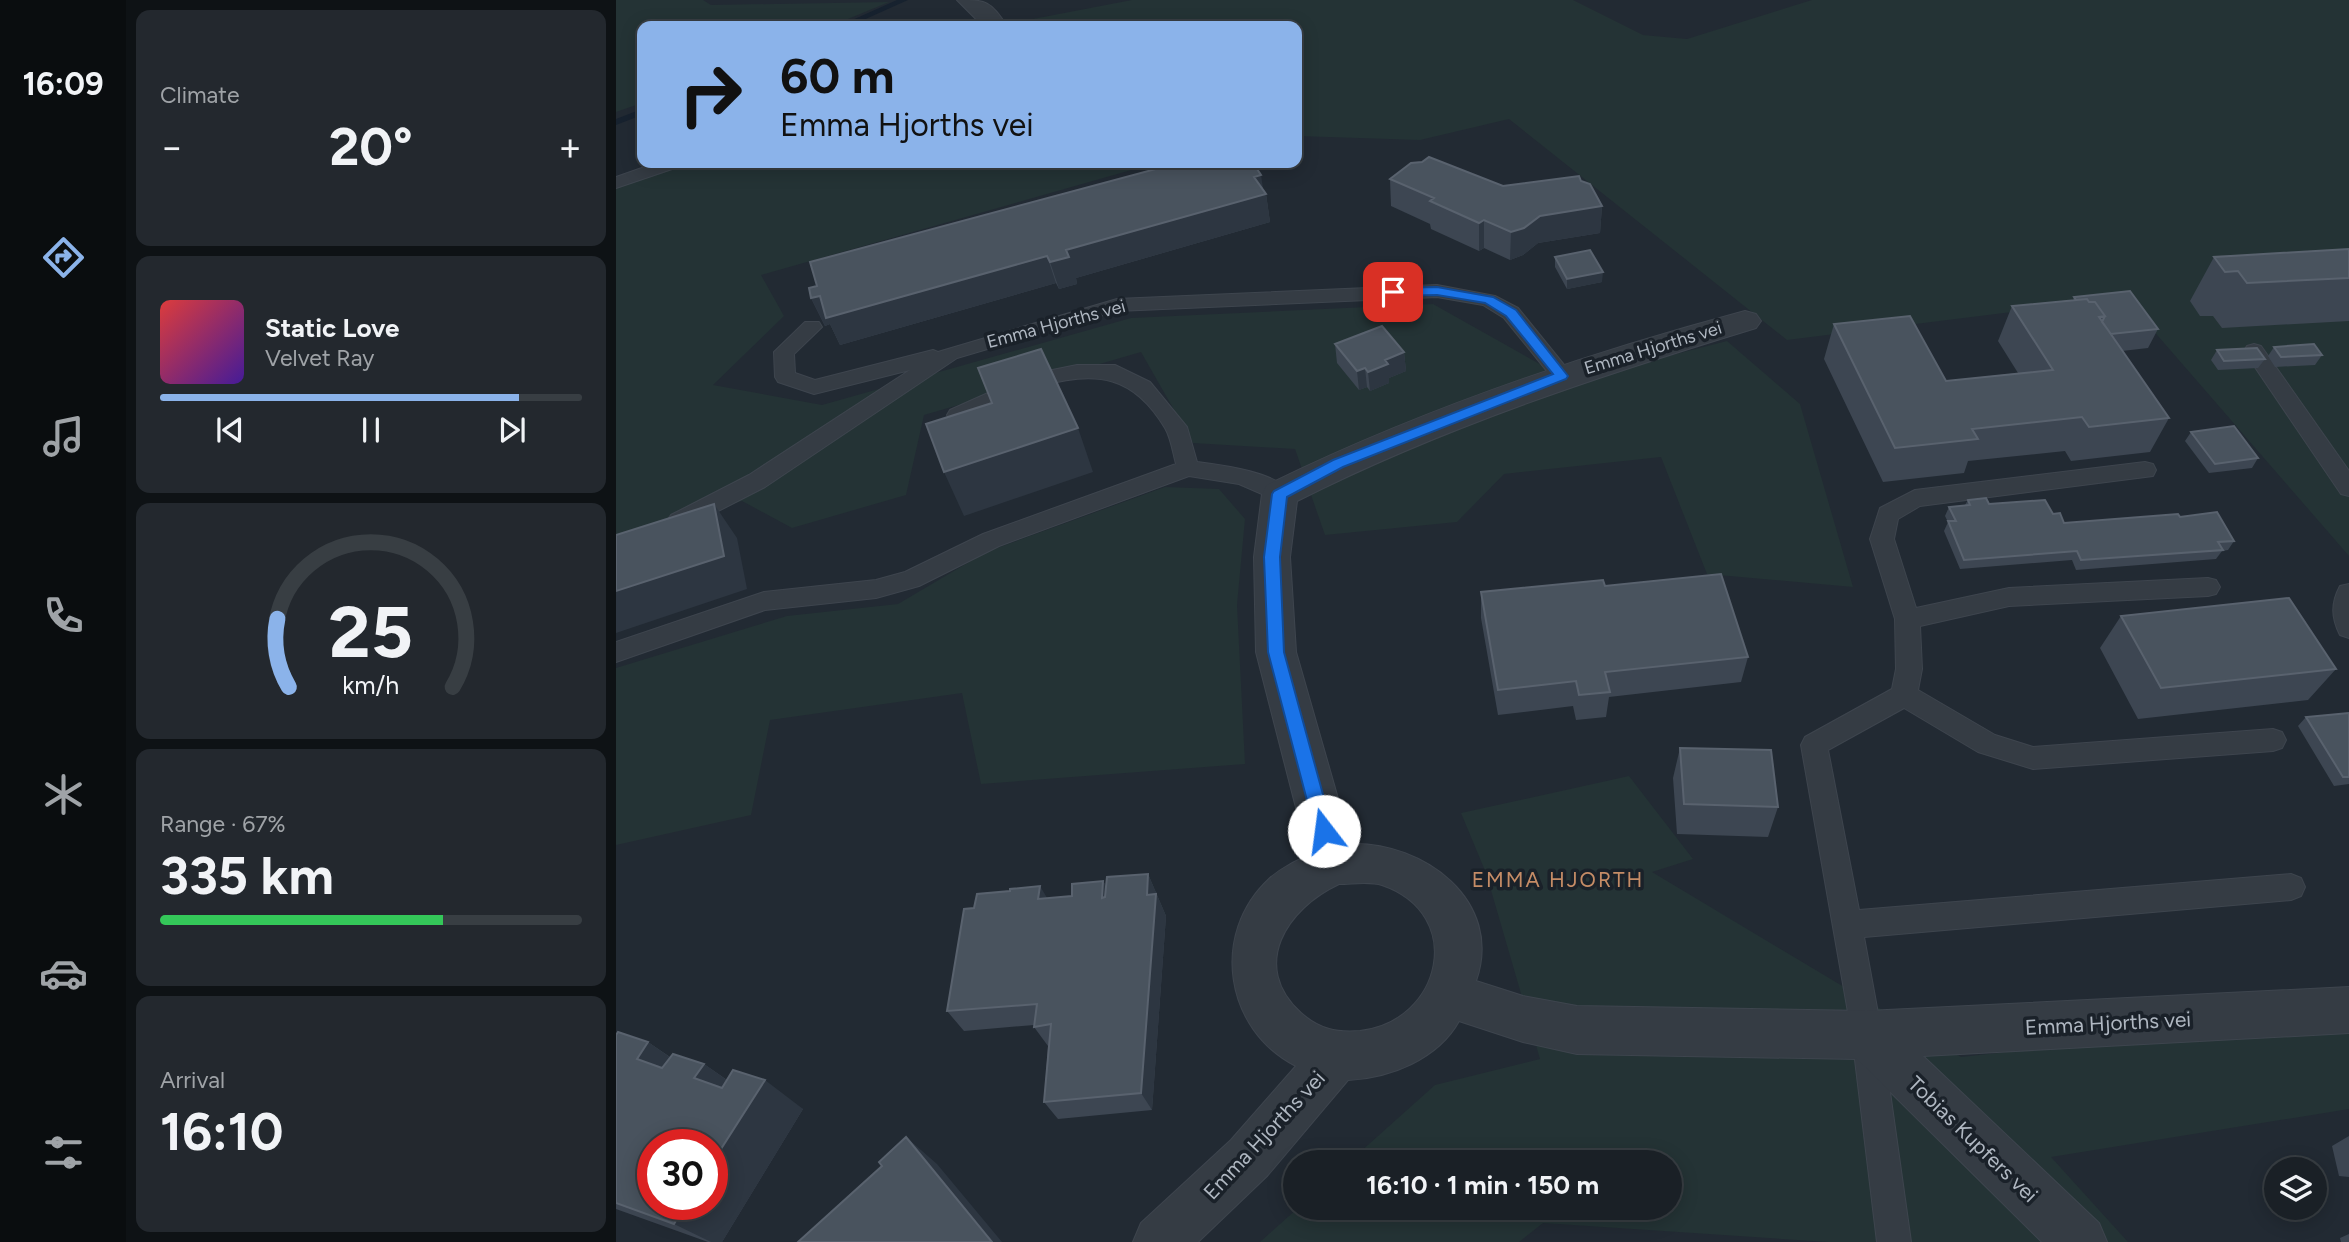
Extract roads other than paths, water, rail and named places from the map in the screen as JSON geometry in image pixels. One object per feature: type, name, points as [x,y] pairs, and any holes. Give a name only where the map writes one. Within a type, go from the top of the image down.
[{"type":"street","points":[[969,0],[984,11],[991,21]]},
{"type":"street","name":"Emma Hjorths vei","points":[[1280,494],[1338,464],[1562,376],[1745,321]]},
{"type":"street","points":[[1280,494],[1272,557],[1276,652],[1324,831],[1337,864]]},
{"type":"street","points":[[1337,864],[1377,864],[1423,880],[1443,900],[1456,926],[1460,956],[1448,995],[1436,1016],[1408,1040],[1373,1054],[1337,1056],[1302,1045],[1275,1023],[1258,994],[1254,960],[1261,928],[1279,899],[1305,877],[1337,864]]},
{"type":"street","name":"Emma Hjorths vei","points":[[1448,995],[1523,1019],[1577,1030],[1867,1035],[2349,1010]]},
{"type":"street","name":"Tobias Kupfers vei","points":[[1867,1035],[2080,1242]]},
{"type":"street","name":"Emma Hjorths vei","points":[[1160,1242],[1249,1158],[1337,1056]]},
{"type":"lane","points":[[616,183],[658,168]]},
{"type":"lane","name":"Emma Hjorths vei","points":[[663,530],[757,481],[950,353],[1117,305],[1437,291],[1488,300],[1511,313],[1562,376]]},
{"type":"lane","points":[[812,327],[784,352],[785,377],[814,387],[950,353]]},
{"type":"lane","points":[[2255,351],[2349,488]]},
{"type":"lane","points":[[958,415],[1035,380],[1077,372],[1115,372],[1143,387],[1176,428],[1188,468]]},
{"type":"lane","points":[[616,652],[764,601],[876,589],[911,580],[991,540],[1188,468],[1244,477],[1280,494]]},
{"type":"lane","points":[[1904,695],[1909,669],[1907,619],[1882,539],[1888,514],[1915,498],[2145,470]]},
{"type":"lane","points":[[1907,619],[2009,597],[2208,587]]},
{"type":"lane","points":[[2349,593],[2344,605],[2349,628]]},
{"type":"lane","points":[[1904,695],[1987,744],[2033,758],[2273,740]]},
{"type":"lane","points":[[1895,1242],[1867,1035],[1814,745],[1904,695]]},
{"type":"lane","points":[[1847,925],[2291,887]]},
{"type":"waterway","points":[[855,21],[904,0]]},
{"type":"waterway","points":[[616,122],[637,114]]},
{"type":"district","name":"EMMA HJORTH","points":[[1558,879]]}]
